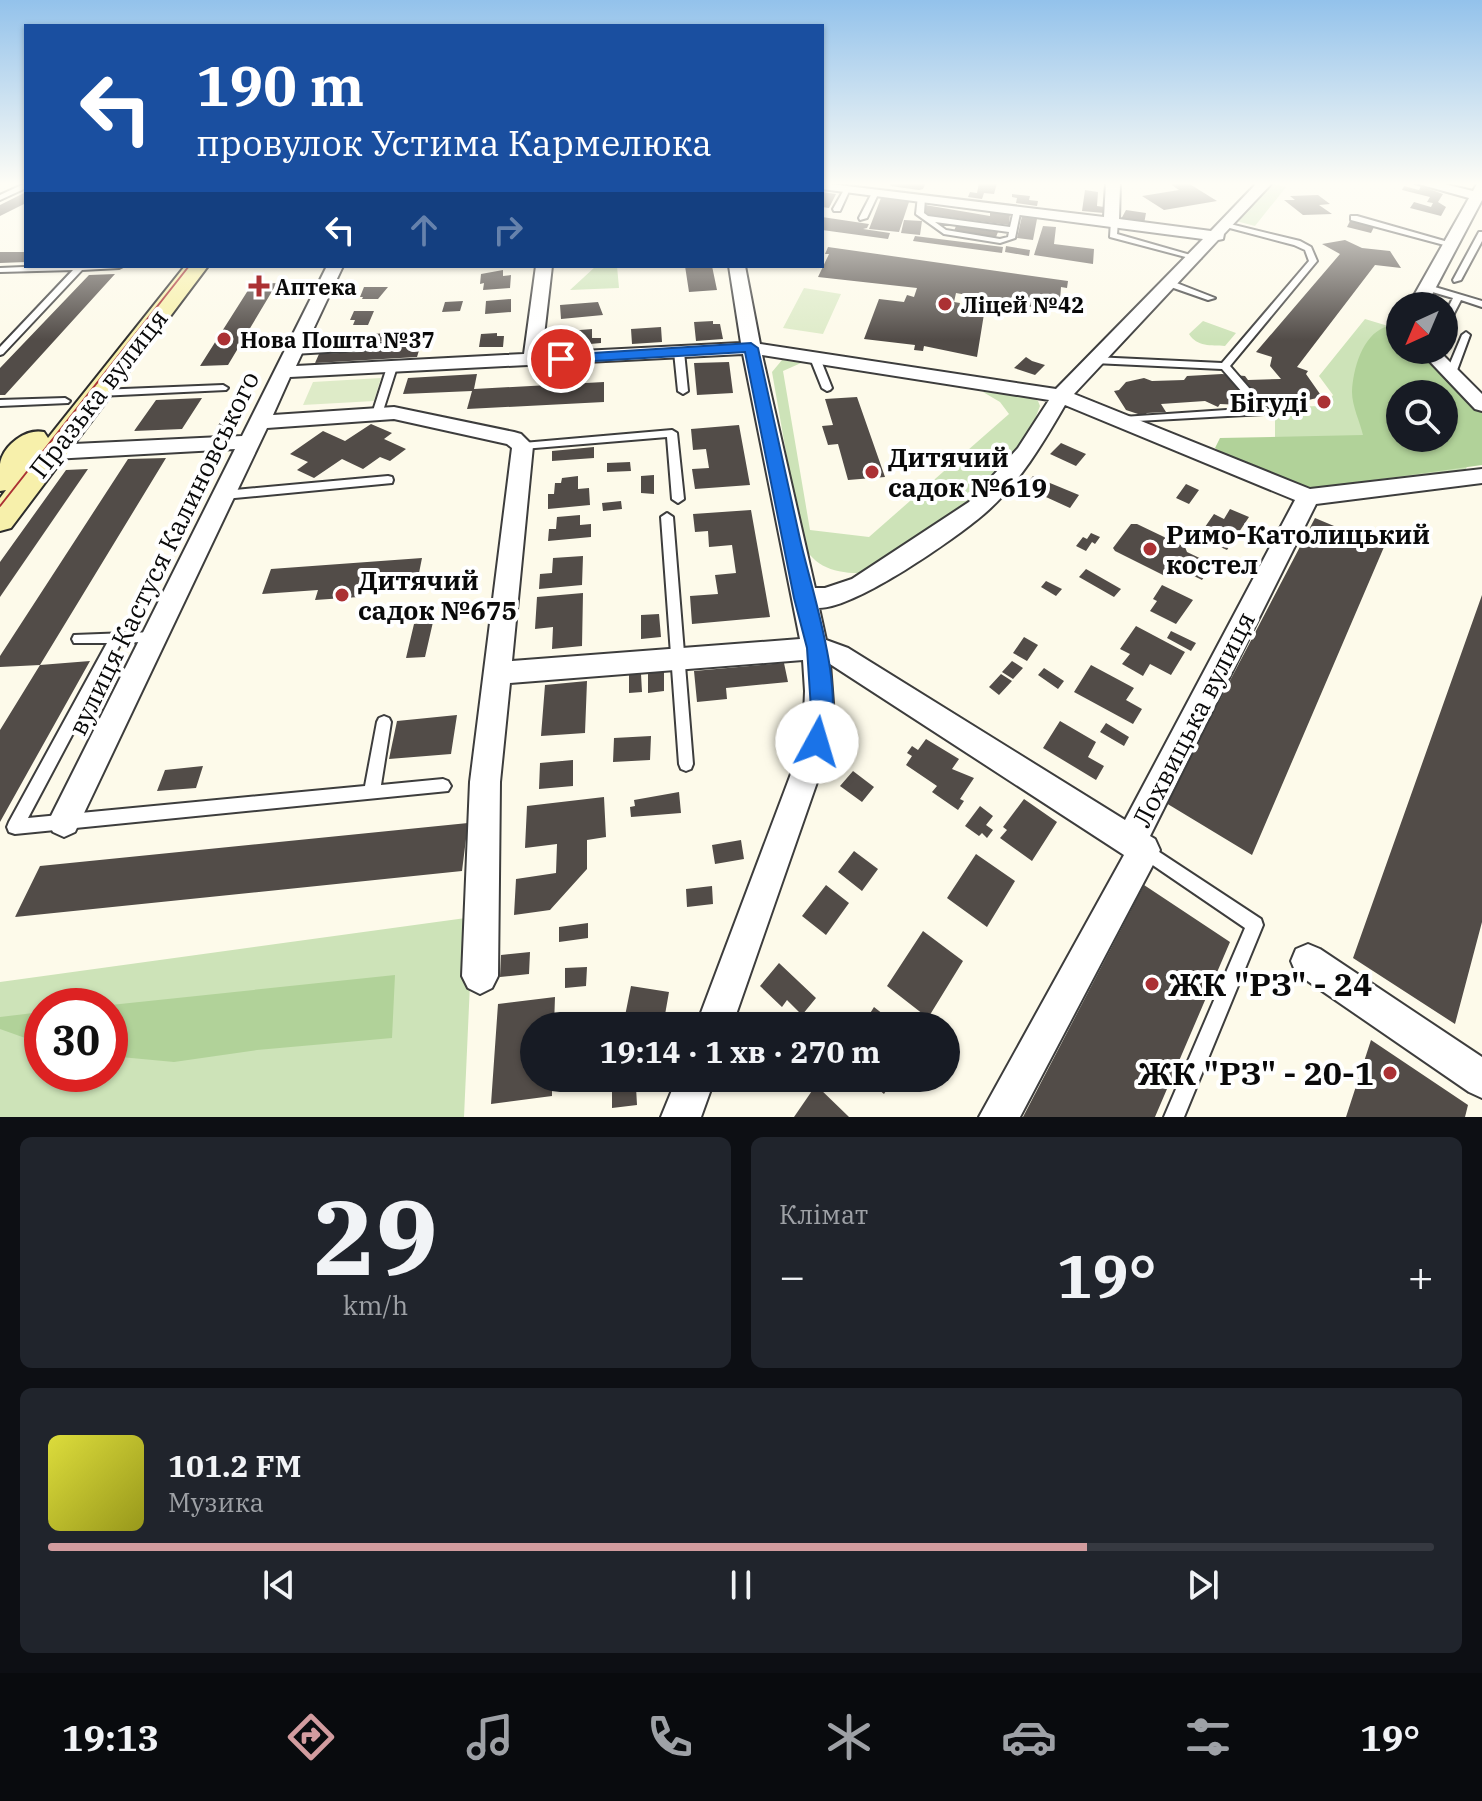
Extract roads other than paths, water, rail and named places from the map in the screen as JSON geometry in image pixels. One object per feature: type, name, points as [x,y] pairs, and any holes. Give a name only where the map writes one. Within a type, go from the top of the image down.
[{"type":"street","points":[[803,598],[826,598],[861,586],[977,508],[1026,453],[1061,396],[1218,235]]},
{"type":"street","points":[[1423,292],[1456,235]]},
{"type":"street","name":"Празька вулиця","points":[[0,481],[175,268]]},
{"type":"street","name":"Празька вулиця","points":[[0,520],[195,268]]},
{"type":"street","name":"вулиця Кастуся Калиновського","points":[[64,822],[334,268]]},
{"type":"street","points":[[532,361],[544,268]]},
{"type":"street","points":[[719,1012],[817,742],[822,709],[817,648],[803,598],[737,268]]},
{"type":"street","points":[[288,362],[392,367],[751,348],[1061,396],[1308,497],[1482,476]]},
{"type":"street","points":[[1442,364],[1482,405]]},
{"type":"street","points":[[53,452],[254,432],[394,413],[514,439],[523,446],[485,782],[480,976]]},
{"type":"street","name":"Лохвицька вулиця","points":[[999,1117],[1138,845],[1308,497]]},
{"type":"street","points":[[496,673],[817,648],[839,656],[1138,845]]},
{"type":"street","points":[[1308,961],[1482,1079]]},
{"type":"street","points":[[681,1117],[691,1092]]},
{"type":"lane","points":[[964,235],[1009,240],[1011,235]]},
{"type":"lane","points":[[1113,235],[1197,258]]},
{"type":"lane","points":[[1225,366],[1313,261],[1308,249],[1297,243],[1252,235]]},
{"type":"lane","points":[[1418,235],[1451,244]]},
{"type":"lane","points":[[1457,280],[1481,235]]},
{"type":"lane","points":[[0,270],[53,268]]},
{"type":"lane","points":[[0,352],[79,268]]},
{"type":"lane","points":[[1171,284],[1211,298]]},
{"type":"lane","points":[[1425,287],[1442,292]]},
{"type":"lane","points":[[1458,297],[1482,304]]},
{"type":"lane","points":[[1451,373],[1466,335]]},
{"type":"lane","points":[[288,362],[395,346]]},
{"type":"lane","points":[[679,352],[683,391]]},
{"type":"lane","points":[[815,358],[827,388]]},
{"type":"lane","points":[[1094,360],[1225,366],[1264,411],[1122,420]]},
{"type":"lane","points":[[377,414],[392,367]]},
{"type":"lane","points":[[99,393],[223,388]]},
{"type":"lane","points":[[0,403],[65,401]]},
{"type":"lane","points":[[523,446],[672,433],[678,499]]},
{"type":"lane","points":[[224,495],[388,480]]},
{"type":"lane","points":[[667,517],[686,764]]},
{"type":"lane","points":[[79,639],[154,637]]},
{"type":"lane","points":[[117,638],[15,827],[443,786]]},
{"type":"lane","points":[[372,792],[384,722]]},
{"type":"lane","points":[[1138,845],[1255,925],[1174,1117]]},
{"type":"tram line","points":[[0,506],[187,268]]},
{"type":"place","name":"Аптека","points":[[259,286]]},
{"type":"place","name":"Ліцей №42","points":[[945,304]]},
{"type":"place","name":"Нова Пошта №37","points":[[224,339]]},
{"type":"place","name":"Бігуді","points":[[1324,402]]},
{"type":"place","name":"Дитячий садок №619","points":[[872,472]]},
{"type":"place","name":"Римо-Католицький костел","points":[[1150,549]]},
{"type":"place","name":"Дитячий садок №675","points":[[342,595]]},
{"type":"place","name":"ЖК \"РЗ\" - 24","points":[[1152,984]]},
{"type":"place","name":"ЖК \"РЗ\" - 20-1","points":[[1390,1073]]}]
